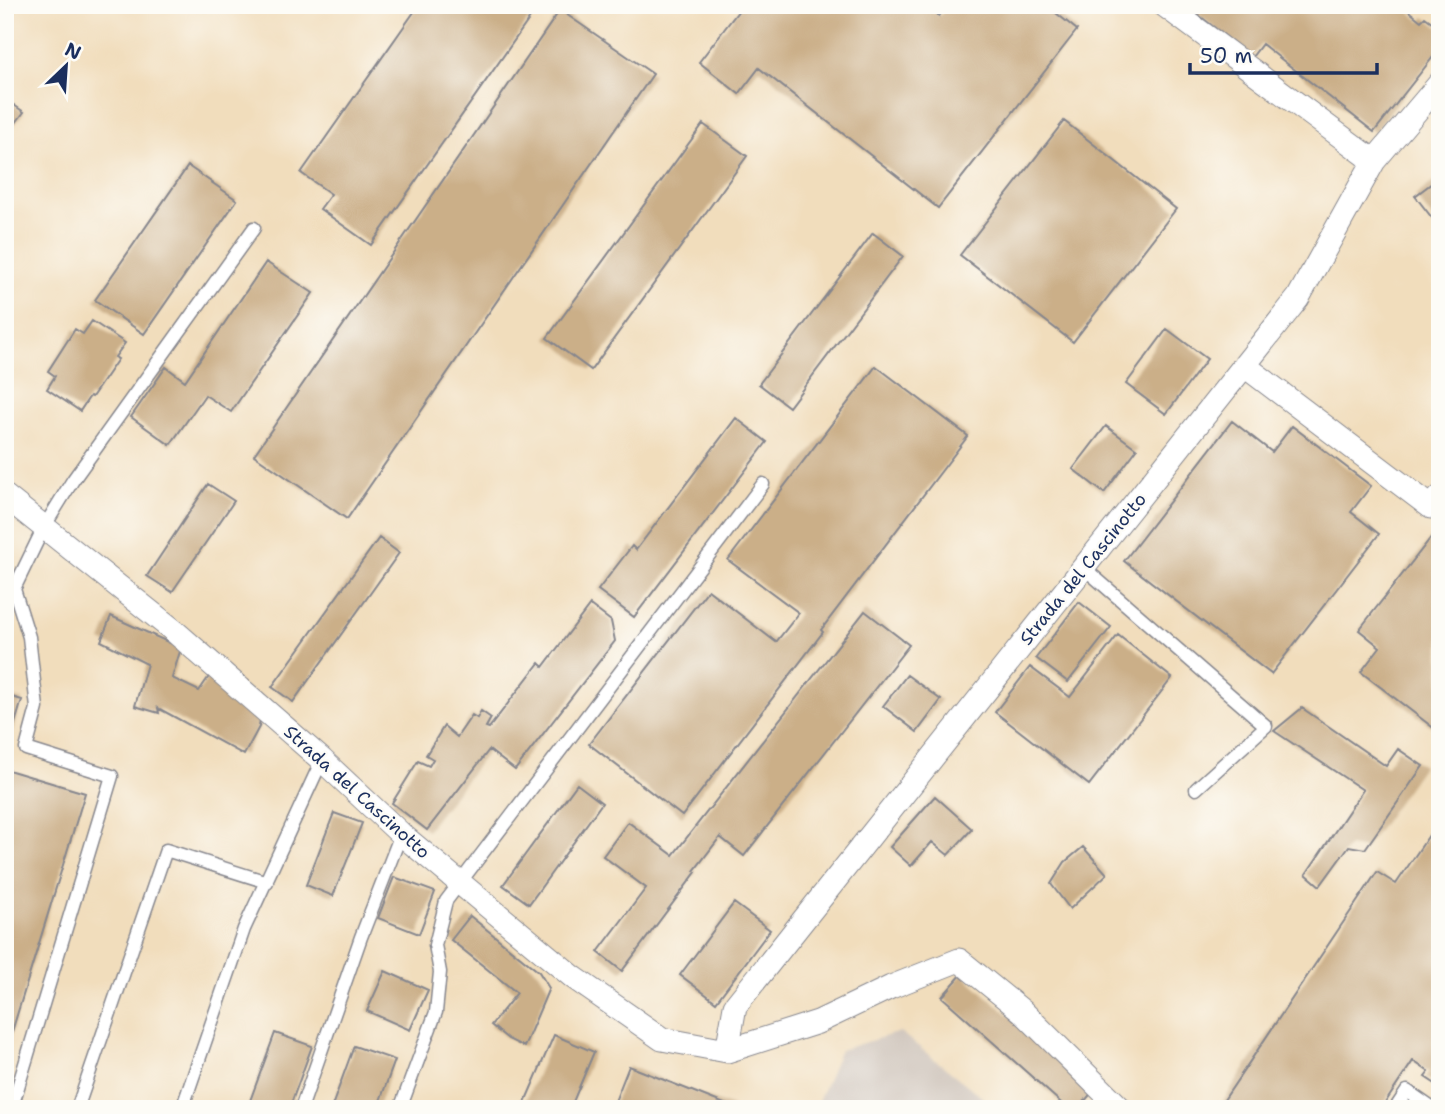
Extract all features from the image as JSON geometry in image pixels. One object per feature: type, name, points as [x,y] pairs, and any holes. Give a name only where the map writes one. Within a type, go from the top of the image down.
[{"type":"street","points":[[1164,5],[1374,161]]},
{"type":"street","name":"Strada del Cascinotto","points":[[727,1051],[735,1006],[1298,298],[1374,161],[1440,83]]},
{"type":"street","points":[[1245,366],[1431,507],[1440,497]]},
{"type":"street","name":"Strada del Cascinotto","points":[[5,496],[173,630],[322,760],[401,834],[573,977],[662,1039],[727,1051],[818,1022],[891,987],[959,960],[1022,1011],[1121,1109]]},
{"type":"lane","points":[[5,1094],[15,1097],[112,776],[26,749],[37,708],[29,637],[13,589],[44,527],[73,480],[254,228]]},
{"type":"lane","points":[[400,1109],[436,1012],[440,972],[435,945],[446,901],[763,484]]},
{"type":"lane","points":[[1084,568],[1266,726],[1196,789]]},
{"type":"lane","points":[[182,1109],[244,929],[322,760]]},
{"type":"lane","points":[[301,1109],[361,937],[401,834]]},
{"type":"lane","points":[[76,1109],[166,850],[267,882]]},
{"type":"lane","points":[[1395,1109],[1407,1091],[1433,1109]]},
{"type":"shaded area","points":[[900,1032],[996,1109],[815,1109],[840,1050]]},
{"type":"building","points":[[419,5],[539,5],[371,245],[320,209],[331,194],[301,173]]},
{"type":"building","points":[[743,5],[925,5],[939,16],[948,5],[1046,5],[1077,30],[938,208],[759,68],[739,94],[699,62]]},
{"type":"building","points":[[1186,5],[1401,5],[1421,21],[1425,17],[1440,28],[1440,48],[1374,132],[1262,44],[1252,57]]},
{"type":"building","points":[[560,10],[653,74],[347,519],[254,455]]},
{"type":"building","points":[[5,99],[24,112],[5,137]]},
{"type":"building","points":[[1064,121],[1176,209],[1073,342],[960,255]]},
{"type":"building","points":[[703,124],[747,156],[591,370],[547,338]]},
{"type":"building","points":[[188,166],[237,200],[144,334],[95,300]]},
{"type":"building","points":[[1440,177],[1440,228],[1415,196]]},
{"type":"building","points":[[873,233],[903,256],[789,407],[759,384]]},
{"type":"building","points":[[266,262],[313,293],[231,412],[205,395],[170,445],[131,417],[166,367],[185,381]]},
{"type":"building","points":[[92,321],[125,343],[115,357],[118,359],[80,411],[47,389],[55,376],[48,371],[75,329],[83,334]]},
{"type":"building","points":[[1167,329],[1207,359],[1166,414],[1126,384]]},
{"type":"building","points":[[876,366],[968,436],[682,816],[589,744],[708,590],[776,642],[799,613],[728,560]]},
{"type":"building","points":[[736,418],[767,442],[634,617],[598,590],[632,546],[636,550]]},
{"type":"building","points":[[1232,421],[1272,452],[1292,426],[1371,486],[1351,512],[1379,534],[1271,674],[1124,561]]},
{"type":"building","points":[[1106,426],[1137,449],[1104,493],[1073,469]]},
{"type":"building","points":[[208,484],[234,501],[172,592],[147,576]]},
{"type":"building","points":[[1440,526],[1440,733],[1361,672],[1380,647],[1359,630]]},
{"type":"building","points":[[379,538],[399,553],[293,702],[272,687]]},
{"type":"building","points":[[1079,602],[1111,627],[1068,682],[1036,658]]},
{"type":"building","points":[[590,605],[611,621],[615,641],[515,770],[489,750],[427,830],[392,803],[418,761],[429,766],[433,759],[426,755],[444,726],[457,737],[472,715],[477,718],[481,711],[491,718],[486,727],[489,728],[539,663],[543,667]]},
{"type":"building","points":[[865,611],[909,645],[744,856],[720,837],[622,971],[598,952],[646,888],[603,856],[628,822],[673,855]]},
{"type":"building","points":[[111,616],[181,648],[172,678],[199,691],[210,675],[260,719],[259,727],[244,755],[158,708],[159,713],[135,706],[147,664],[101,641]]},
{"type":"building","points":[[1118,635],[1172,678],[1089,785],[995,712],[1030,667],[1070,697]]},
{"type":"building","points":[[907,675],[941,700],[917,732],[883,706]]},
{"type":"building","points":[[5,695],[22,700],[6,753],[5,753]]},
{"type":"building","points":[[1302,708],[1386,766],[1398,749],[1423,766],[1365,849],[1349,846],[1320,886],[1306,874],[1363,790],[1274,731]]},
{"type":"building","points":[[5,769],[85,793],[6,1051],[5,1051]]},
{"type":"building","points":[[577,784],[602,803],[529,904],[503,885]]},
{"type":"building","points":[[935,796],[972,829],[948,855],[932,842],[911,866],[890,847]]},
{"type":"building","points":[[334,813],[362,823],[333,896],[306,885]]},
{"type":"building","points":[[1440,819],[1440,1087],[1425,1077],[1429,1072],[1413,1061],[1381,1109],[1218,1109],[1377,872],[1396,884]]},
{"type":"building","points":[[1083,847],[1107,874],[1070,909],[1051,884],[1065,862]]},
{"type":"building","points":[[394,877],[435,892],[419,934],[378,918]]},
{"type":"building","points":[[734,903],[770,930],[716,1002],[680,975]]},
{"type":"building","points":[[470,916],[539,972],[549,988],[524,1047],[508,1039],[491,1025],[517,993],[451,940]]},
{"type":"building","points":[[385,971],[428,990],[410,1030],[367,1011]]},
{"type":"building","points":[[962,974],[1094,1090],[1078,1109],[1068,1109],[942,997]]},
{"type":"building","points":[[275,1033],[312,1046],[289,1109],[247,1109]]},
{"type":"building","points":[[554,1035],[594,1052],[570,1109],[522,1109]]},
{"type":"building","points":[[354,1046],[395,1060],[377,1109],[331,1109]]},
{"type":"building","points":[[629,1066],[737,1109],[612,1109]]}]
